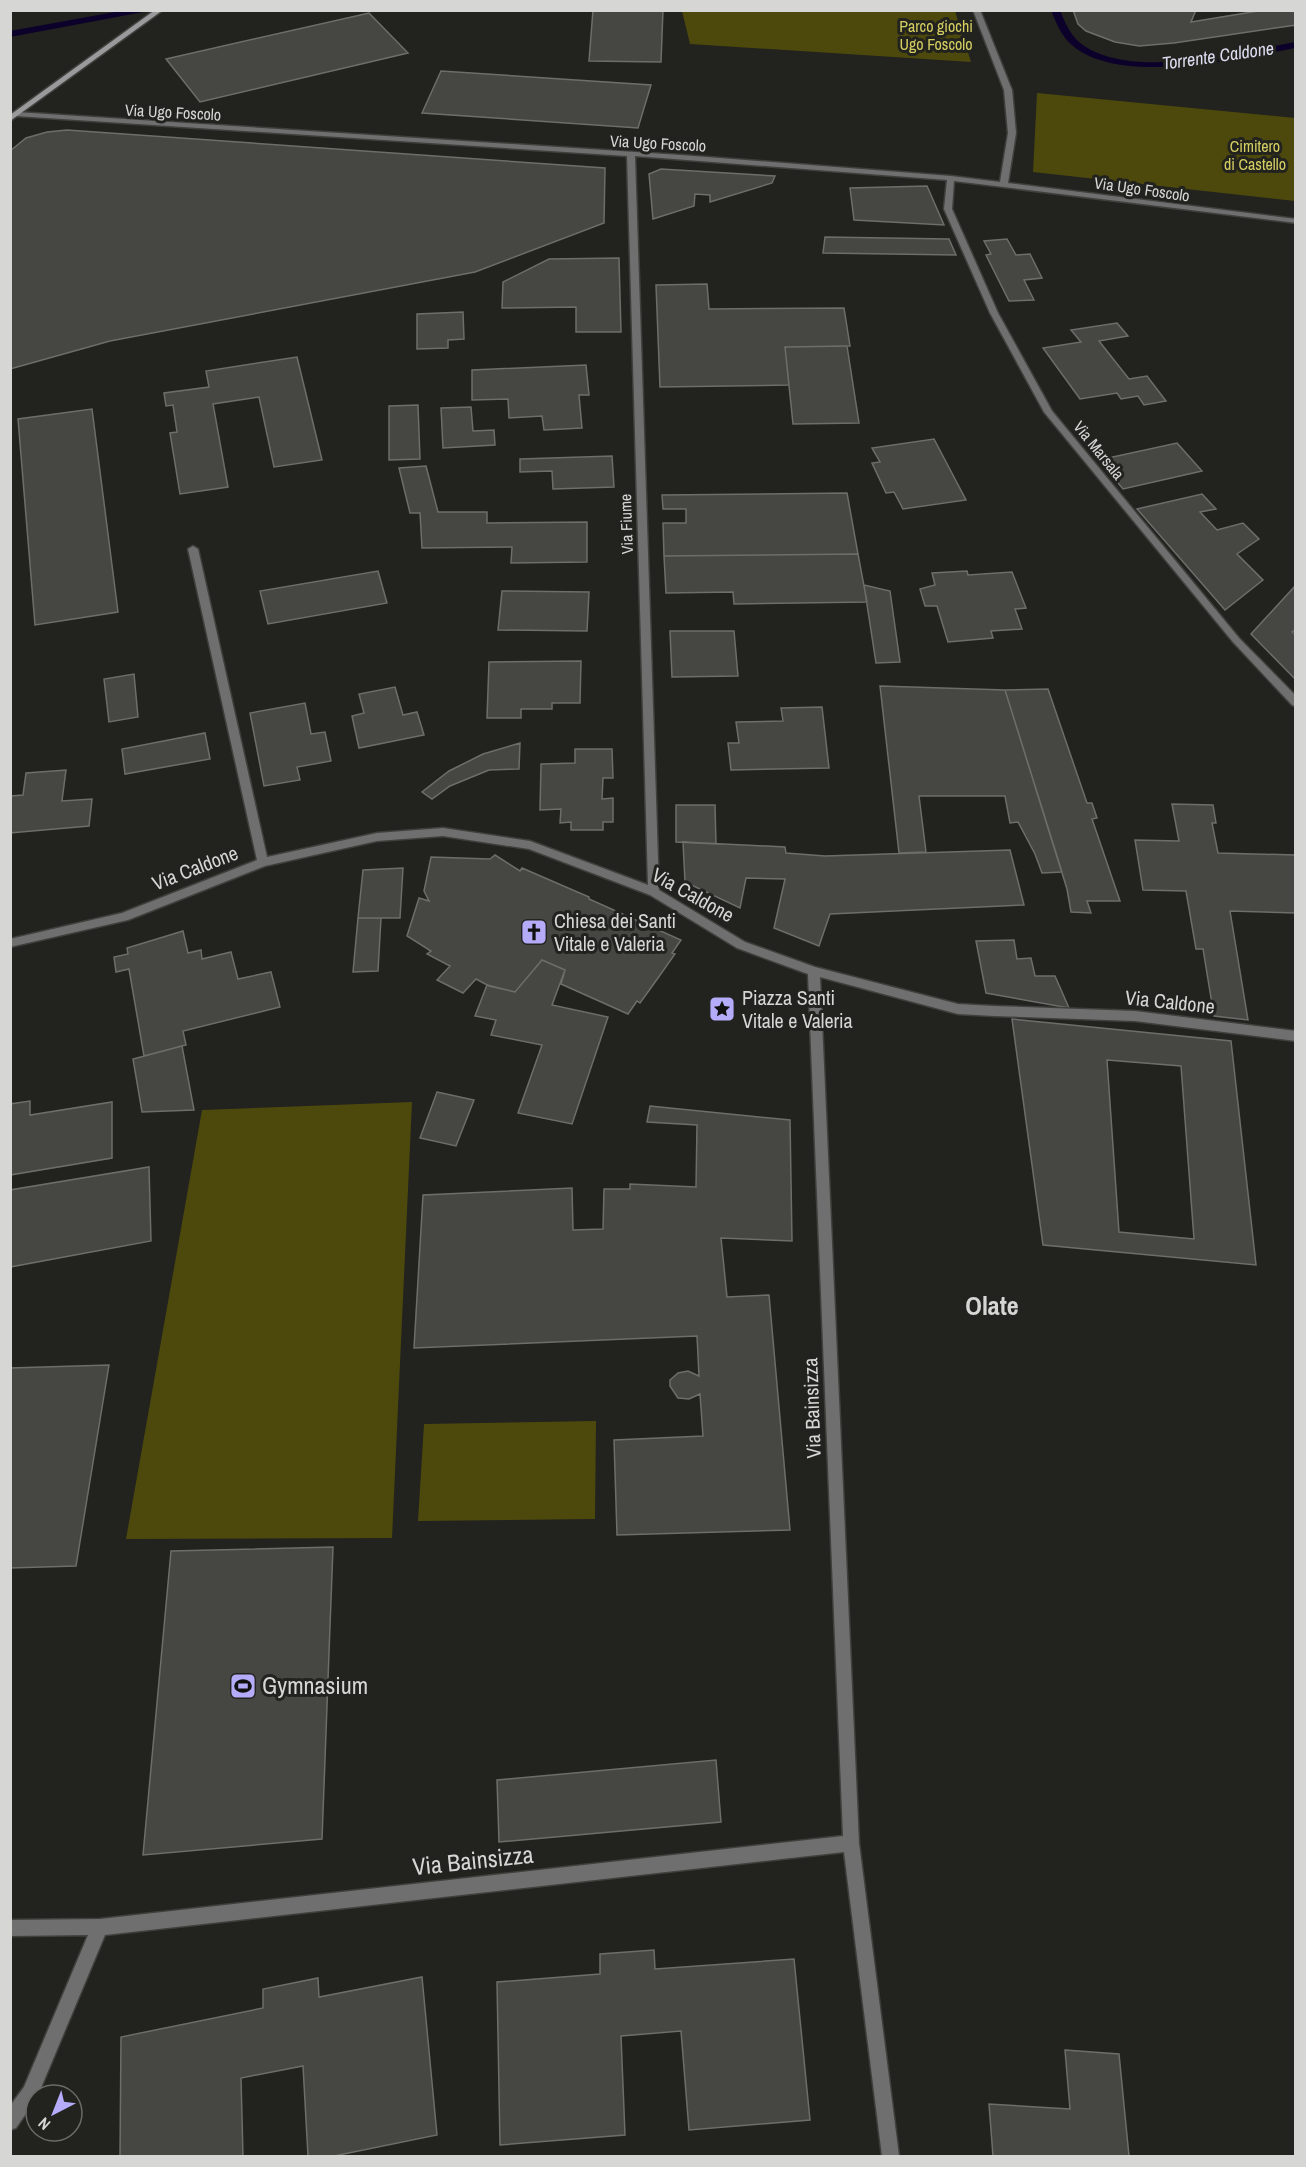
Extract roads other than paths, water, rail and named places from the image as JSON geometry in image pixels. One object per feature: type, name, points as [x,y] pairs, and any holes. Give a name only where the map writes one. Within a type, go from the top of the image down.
[{"type":"main road","points":[[13,117],[160,10]]},
{"type":"street","points":[[976,10],[1008,90],[1012,133],[1004,183]]},
{"type":"street","name":"Via Ugo Foscolo","points":[[13,117],[631,155],[951,178],[1296,221]]},
{"type":"street","name":"Via Fiume","points":[[631,155],[630,185],[654,892]]},
{"type":"street","name":"Via Marsala","points":[[951,178],[948,208],[994,313],[1048,412],[1236,640],[1296,703]]},
{"type":"street","points":[[193,549],[264,862]]},
{"type":"street","name":"Via Caldone","points":[[10,943],[124,916],[264,862],[376,837],[443,832],[530,845],[654,892],[741,945],[813,971],[958,1009],[1135,1016],[1296,1036]]},
{"type":"street","name":"Via Bainsizza","points":[[813,971],[852,1843],[891,2157]]},
{"type":"street","name":"Via Bainsizza","points":[[10,1928],[100,1927],[852,1843]]},
{"type":"street","points":[[10,2122],[30,2093],[100,1927]]},
{"type":"waterway","name":"Torrente Caldone","points":[[10,34],[91,18],[150,10]]},
{"type":"waterway","name":"Torrente Caldone","points":[[1055,10],[1073,42],[1097,56],[1122,62],[1183,63],[1296,45]]},
{"type":"place","name":"Chiesa dei Santi Vitale e Valeria","points":[[534,932]]},
{"type":"place","name":"Piazza Santi Vitale e Valeria","points":[[722,1009]]},
{"type":"place","name":"Gymnasium","points":[[243,1686]]},
{"type":"district","name":"Olate","points":[[992,1306]]},
{"type":"park label","name":"Parco giochi Ugo Foscolo","points":[[936,35]]},
{"type":"park label","name":"Cimitero di Castello","points":[[1255,155]]}]
